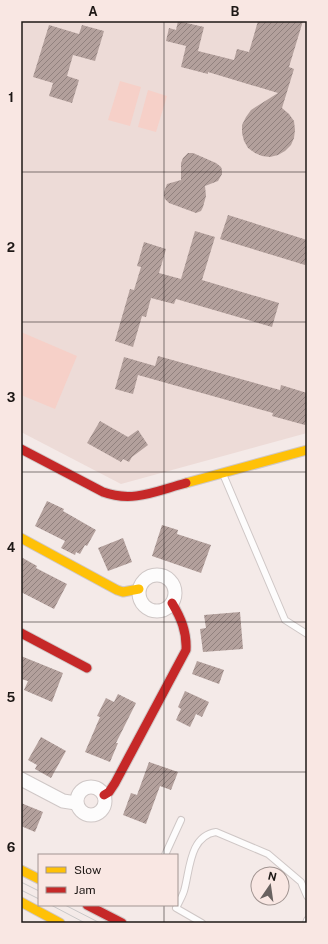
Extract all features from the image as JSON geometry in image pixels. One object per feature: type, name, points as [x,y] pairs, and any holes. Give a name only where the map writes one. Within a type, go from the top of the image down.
[{"type":"street","points":[[21,449],[103,492],[127,499],[307,450]]},
{"type":"street","points":[[21,538],[117,590],[123,592],[139,589]]},
{"type":"street","points":[[161,575],[174,586],[175,592],[172,603],[162,610],[156,611],[150,609],[141,601],[139,589],[141,584],[150,576],[161,575]]},
{"type":"street","points":[[104,795],[116,784],[186,650],[186,635],[179,615],[172,603]]},
{"type":"street","points":[[21,633],[87,668]]},
{"type":"street","points":[[21,779],[58,799],[76,803]]},
{"type":"street","points":[[84,788],[98,788],[104,795],[105,805],[103,810],[95,815],[90,816],[81,812],[76,803],[78,794],[84,788]]},
{"type":"street","points":[[21,870],[38,878]]},
{"type":"street","points":[[21,902],[60,923]]},
{"type":"street","points":[[89,906],[122,923]]},
{"type":"lane","points":[[223,472],[285,620],[307,634]]},
{"type":"lane","points":[[165,854],[181,820]]},
{"type":"lane","points":[[178,899],[184,891],[191,858],[198,845],[208,833],[216,832],[268,854],[301,882],[307,896]]},
{"type":"lane","points":[[173,906],[202,923]]},
{"type":"shaded area","points":[[21,21],[307,21],[307,433],[121,484],[21,432]]},
{"type":"shaded area","points":[[120,81],[141,87],[130,126],[108,120]]},
{"type":"shaded area","points":[[148,90],[167,96],[156,132],[138,127]]},
{"type":"shaded area","points":[[21,332],[77,356],[55,409],[21,395]]},
{"type":"building","points":[[178,21],[204,27],[198,51],[234,60],[237,49],[249,52],[258,21],[303,21],[289,67],[294,69],[282,108],[294,121],[295,130],[291,145],[285,151],[270,157],[262,156],[248,148],[242,133],[242,125],[251,110],[278,93],[208,72],[208,74],[181,67],[186,46],[166,41],[169,28],[176,30]]},
{"type":"building","points":[[49,25],[79,34],[82,25],[104,31],[95,61],[73,55],[67,76],[79,80],[72,103],[49,96],[53,83],[33,77]]},
{"type":"building","points":[[188,153],[193,153],[216,163],[222,170],[222,174],[218,181],[205,186],[206,196],[203,207],[201,211],[196,213],[169,203],[164,196],[167,184],[181,180],[181,163],[183,158]]},
{"type":"building","points":[[228,215],[307,240],[307,258],[305,265],[220,239]]},
{"type":"building","points":[[195,231],[215,237],[202,280],[279,303],[272,327],[176,299],[174,304],[151,298],[146,317],[142,316],[133,347],[115,341],[130,289],[134,290],[141,267],[137,266],[144,242],[166,249],[159,273],[181,279]]},
{"type":"building","points":[[158,356],[280,390],[281,385],[307,393],[307,417],[305,425],[272,416],[273,413],[138,375],[133,394],[115,389],[124,357],[155,366]]},
{"type":"building","points":[[100,421],[128,437],[138,430],[148,445],[132,457],[129,462],[123,459],[121,462],[87,443]]},
{"type":"building","points":[[47,501],[64,509],[63,511],[96,530],[87,546],[85,545],[80,554],[76,552],[75,555],[61,548],[65,541],[35,526]]},
{"type":"building","points":[[162,525],[178,530],[177,534],[211,545],[201,573],[152,556]]},
{"type":"building","points":[[123,538],[132,562],[108,571],[98,548]]},
{"type":"building","points":[[21,557],[37,566],[36,568],[67,584],[54,609],[21,592]]},
{"type":"building","points":[[240,612],[243,649],[203,652],[200,629],[206,628],[204,615]]},
{"type":"building","points":[[21,656],[63,673],[52,702],[24,690],[28,681],[21,679]]},
{"type":"building","points":[[197,661],[224,670],[219,684],[192,674]]},
{"type":"building","points":[[185,691],[209,702],[202,717],[196,714],[190,727],[176,720],[181,709],[178,707]]},
{"type":"building","points":[[118,694],[136,703],[116,743],[118,743],[110,762],[85,752],[100,717],[97,716],[106,698],[114,702]]},
{"type":"building","points":[[41,737],[66,751],[51,778],[35,769],[37,765],[28,760]]},
{"type":"building","points":[[149,762],[178,772],[171,790],[160,786],[146,824],[123,815],[131,793],[137,795]]},
{"type":"building","points":[[21,803],[43,812],[35,832],[21,826]]},
{"type":"tram line","points":[[21,882],[38,890]]},
{"type":"tram line","points":[[21,890],[38,898]]},
{"type":"tram line","points":[[53,906],[85,923]]},
{"type":"tram line","points":[[67,906],[100,923]]},
{"type":"traffic: slow","points":[[186,483],[307,450]]},
{"type":"traffic: slow","points":[[21,538],[117,590],[123,592],[139,589]]},
{"type":"traffic: slow","points":[[21,870],[38,878]]},
{"type":"traffic: slow","points":[[21,902],[60,923]]},
{"type":"traffic: jam","points":[[21,449],[103,492],[114,495],[144,495],[186,483]]},
{"type":"traffic: jam","points":[[104,795],[109,792],[115,783],[186,650],[186,637],[183,625],[172,603]]},
{"type":"traffic: jam","points":[[21,633],[87,668]]},
{"type":"traffic: jam","points":[[89,906],[122,923]]}]
